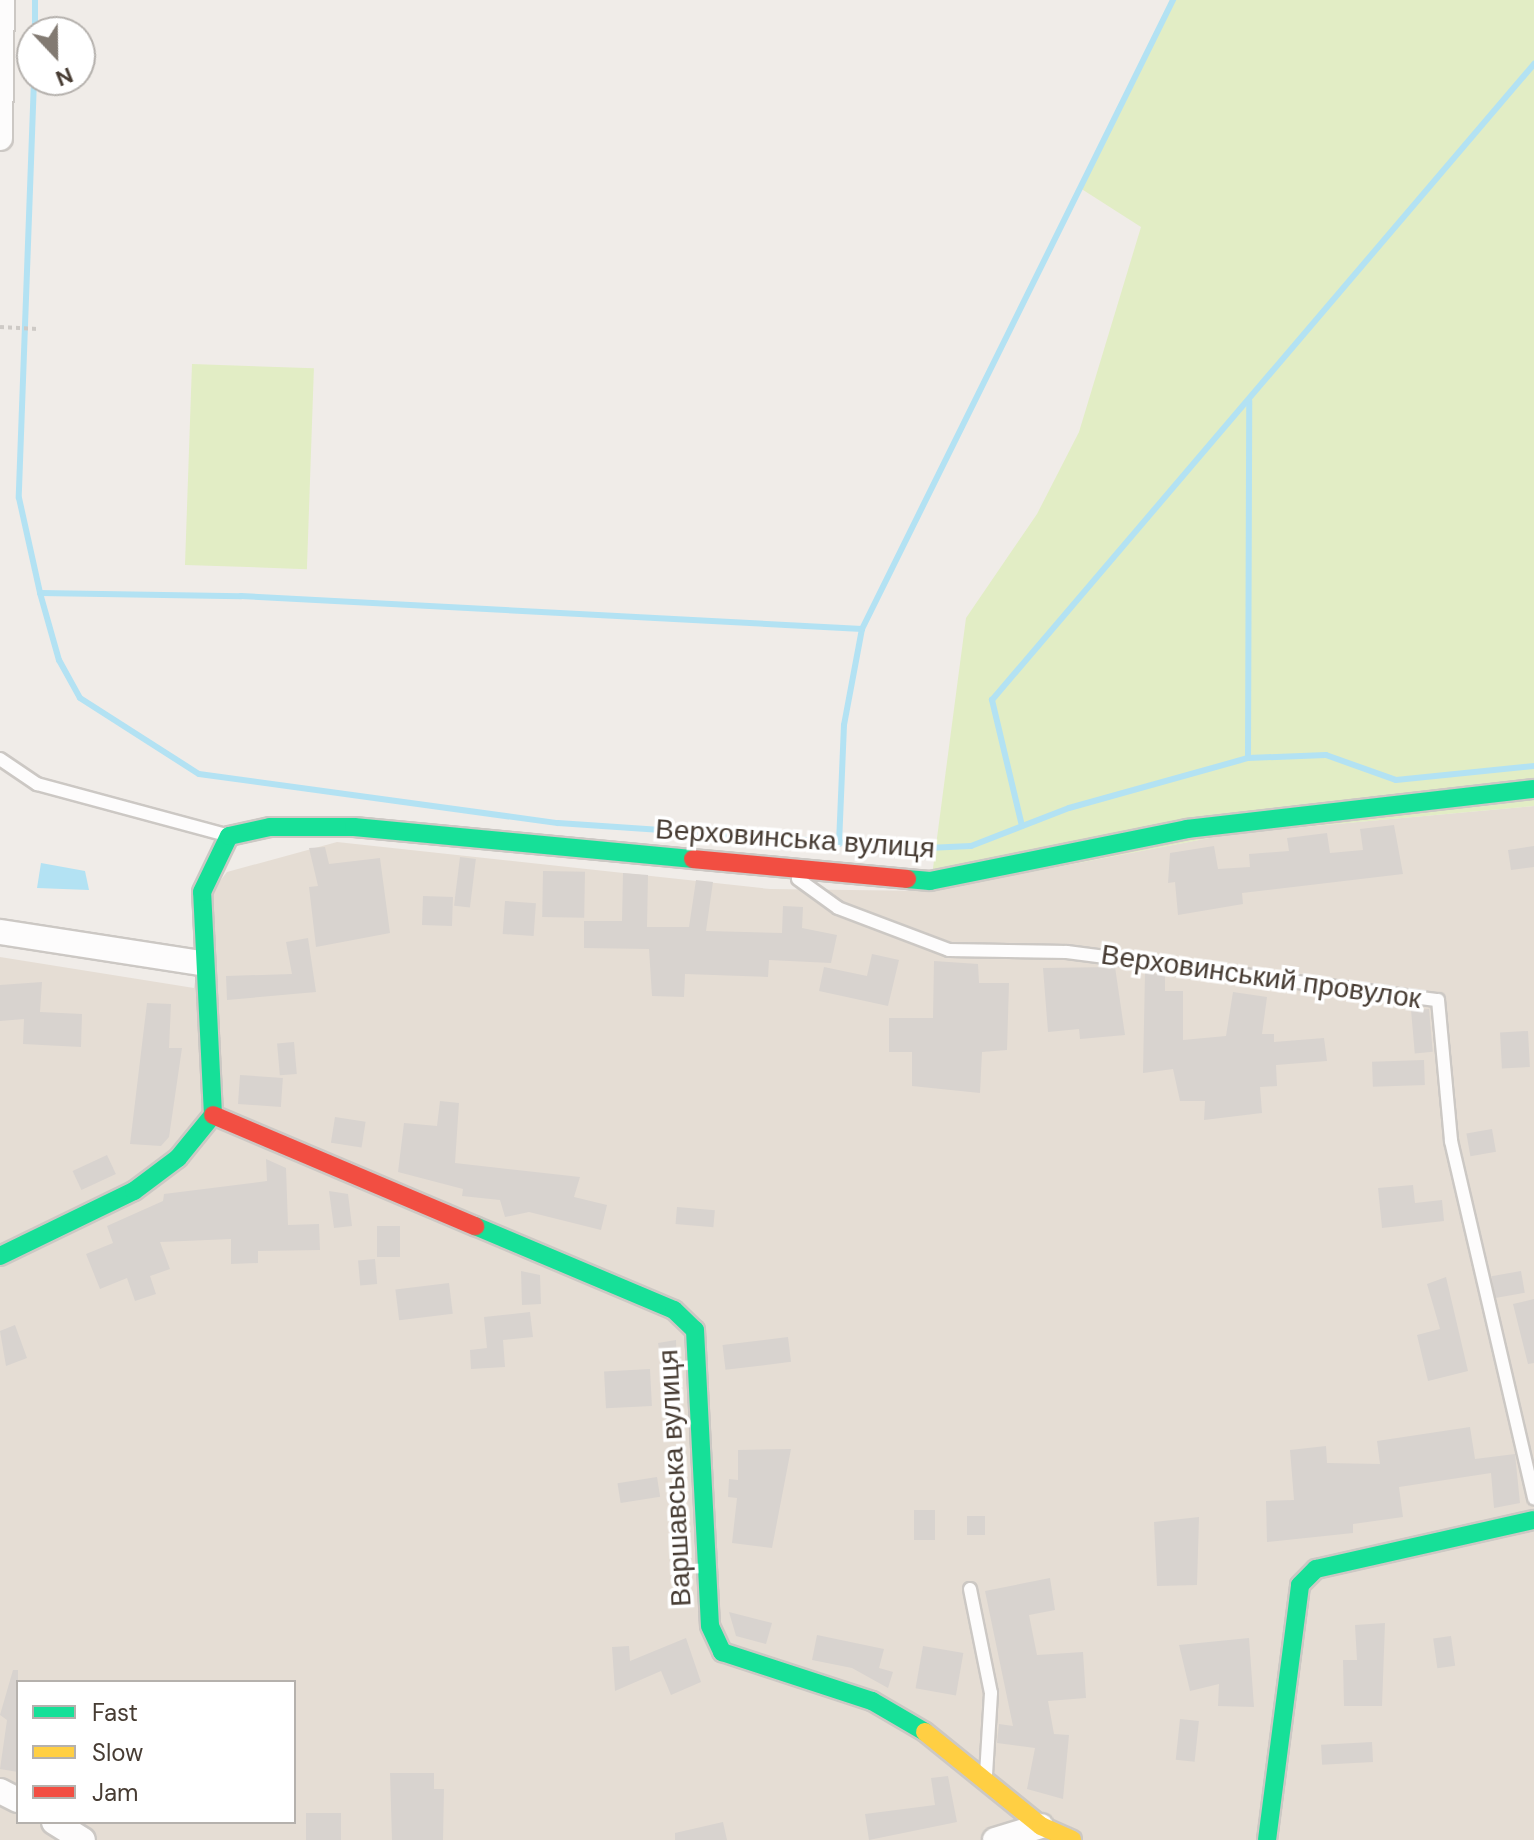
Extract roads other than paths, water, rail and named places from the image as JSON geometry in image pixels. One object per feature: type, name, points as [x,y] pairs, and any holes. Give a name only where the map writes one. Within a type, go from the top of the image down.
[{"type":"street","points":[[0,138],[2,0]]},
{"type":"street","name":"Верховинська вулиця","points":[[229,836],[270,827],[354,827],[787,871],[930,881],[1187,829],[1534,789]]},
{"type":"street","points":[[0,1256],[134,1191],[178,1158],[213,1115],[215,1032],[201,963],[202,892],[229,836]]},
{"type":"street","points":[[4,935],[201,963]]},
{"type":"street","name":"Варшавська вулиця","points":[[213,1115],[674,1310],[695,1330],[710,1626],[722,1652],[872,1701],[986,1777],[1041,1826],[1072,1840]]},
{"type":"street","points":[[1267,1840],[1300,1585],[1316,1569],[1534,1520]]},
{"type":"street","points":[[57,1824],[83,1840]]},
{"type":"street","points":[[995,1840],[1041,1826]]},
{"type":"lane","points":[[0,759],[37,784],[229,836]]},
{"type":"lane","name":"Верховинський провулок","points":[[787,871],[838,908],[949,950],[1067,952],[1438,1000],[1451,1141],[1534,1498]]},
{"type":"lane","points":[[970,1589],[991,1693],[986,1777]]},
{"type":"water","points":[[41,863],[85,871],[89,890],[37,888]]},
{"type":"waterway","points":[[35,0],[35,16]]},
{"type":"waterway","points":[[839,844],[844,725],[862,629],[1173,0]]},
{"type":"waterway","points":[[1022,826],[992,700],[1534,64]]},
{"type":"waterway","points":[[33,96],[19,498],[40,593],[59,660],[80,698],[199,774],[558,823],[927,848],[971,846],[1069,808],[1248,758],[1249,401]]},
{"type":"waterway","points":[[40,593],[241,596],[862,629]]},
{"type":"waterway","points":[[1248,758],[1326,755],[1396,780],[1534,766]]}]
